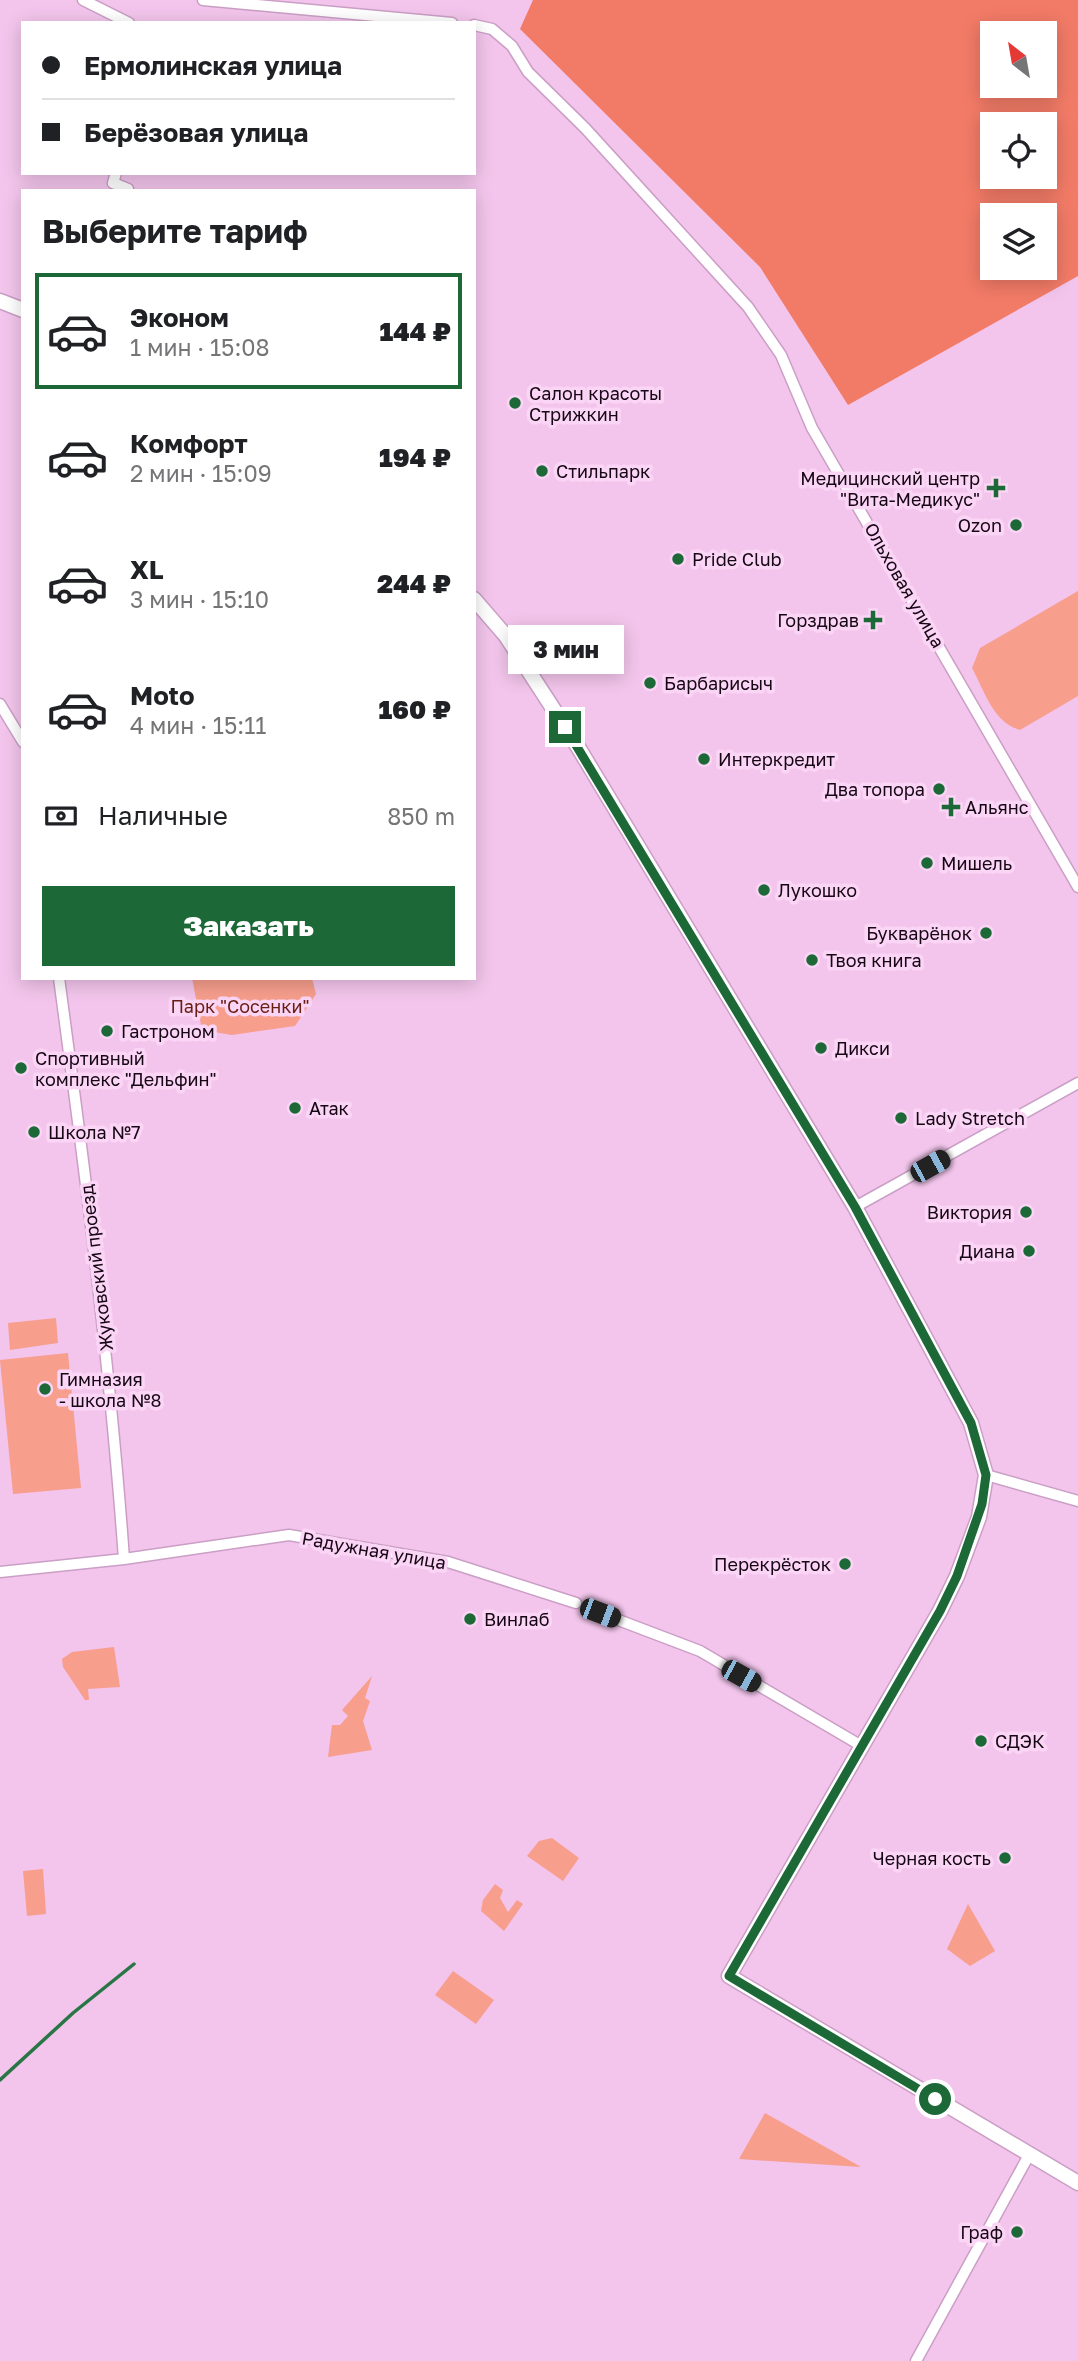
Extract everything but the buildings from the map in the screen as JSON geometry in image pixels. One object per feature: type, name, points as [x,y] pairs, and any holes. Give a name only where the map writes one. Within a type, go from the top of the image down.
[{"type":"street","points":[[203,0],[430,21]]},
{"type":"street","points":[[87,1],[125,21]]},
{"type":"street","name":"Ольховая улица","points":[[476,25],[492,29],[512,46],[528,72],[585,128],[748,307],[781,355],[811,428],[1078,887]]},
{"type":"street","points":[[115,175],[113,183],[128,189]]},
{"type":"street","points":[[0,301],[21,309]]},
{"type":"street","points":[[476,601],[506,636],[578,747],[855,1207],[971,1423],[986,1475],[979,1517],[957,1576],[729,1976],[1078,2183]]},
{"type":"street","points":[[0,704],[21,739]]},
{"type":"street","name":"Жуковский проезд","points":[[59,980],[99,1296],[124,1559]]},
{"type":"street","points":[[855,1207],[1078,1083]]},
{"type":"street","points":[[986,1475],[1078,1501]]},
{"type":"street","name":"Радужная улица","points":[[0,1572],[124,1559],[289,1535],[448,1562],[576,1603]]},
{"type":"street","points":[[600,1613],[700,1651],[860,1745]]},
{"type":"street","points":[[916,2361],[1029,2155]]},
{"type":"green space","points":[[1078,591],[1078,696],[1020,730],[1011,726],[996,713],[972,668],[980,648]]},
{"type":"green space","name":"Парк \"Сосенки\"","points":[[192,980],[312,980],[316,994],[295,1026],[232,1035],[202,1030]]},
{"type":"green space","points":[[56,1318],[58,1343],[10,1350],[8,1323]]},
{"type":"green space","points":[[68,1353],[81,1488],[13,1494],[0,1360]]},
{"type":"green space","points":[[114,1647],[120,1687],[88,1689],[89,1700],[85,1700],[63,1667],[62,1659],[72,1652]]},
{"type":"green space","points":[[372,1676],[365,1698],[370,1701],[363,1721],[372,1750],[328,1757],[332,1725],[340,1725],[348,1716],[342,1710]]},
{"type":"green space","points":[[552,1838],[579,1858],[563,1881],[527,1856],[539,1841]]},
{"type":"green space","points":[[43,1869],[46,1914],[27,1916],[23,1871]]},
{"type":"green space","points":[[495,1884],[503,1890],[500,1898],[508,1912],[517,1900],[523,1904],[504,1931],[481,1911],[483,1900]]},
{"type":"green space","points":[[968,1904],[995,1951],[970,1966],[947,1949]]},
{"type":"green space","points":[[453,1971],[494,2000],[476,2024],[435,1995]]},
{"type":"green space","points":[[765,2113],[861,2167],[739,2159]]},
{"type":"shaded area","points":[[533,0],[1078,0],[1078,276],[848,405],[760,267],[520,29]]},
{"type":"waterway","points":[[0,2080],[73,2013],[134,1964]]},
{"type":"place","name":"Салон красоты Стрижкин","points":[[515,403]]},
{"type":"place","name":"Стильпарк","points":[[542,471]]},
{"type":"place","name":"Медицинский центр \"Вита-Медикус\"","points":[[996,488]]},
{"type":"place","name":"Ozon","points":[[1016,525]]},
{"type":"place","name":"Pride Club","points":[[678,559]]},
{"type":"place","name":"Горздрав","points":[[873,620]]},
{"type":"place","name":"Барбарисыч","points":[[650,683]]},
{"type":"place","name":"Интеркредит","points":[[704,759]]},
{"type":"place","name":"Два топора","points":[[939,789]]},
{"type":"place","name":"Альянс","points":[[951,807]]},
{"type":"place","name":"Мишель","points":[[927,863]]},
{"type":"place","name":"Лукошко","points":[[764,890]]},
{"type":"place","name":"Букварёнок","points":[[986,933]]},
{"type":"place","name":"Твоя книга","points":[[812,960]]},
{"type":"place","name":"Гастроном","points":[[107,1031]]},
{"type":"place","name":"Дикси","points":[[821,1048]]},
{"type":"place","name":"Спортивный комплекс \"Дельфин\"","points":[[21,1068]]},
{"type":"place","name":"Атак","points":[[295,1108]]},
{"type":"place","name":"Lady Stretch","points":[[901,1118]]},
{"type":"place","name":"Школа №7","points":[[34,1132]]},
{"type":"place","name":"Виктория","points":[[1026,1212]]},
{"type":"place","name":"Диана","points":[[1029,1251]]},
{"type":"place","name":"Гимназия - школа №8","points":[[45,1389]]},
{"type":"place","name":"Перекрёсток","points":[[845,1564]]},
{"type":"place","name":"Винлаб","points":[[470,1619]]},
{"type":"place","name":"СДЭК","points":[[981,1741]]},
{"type":"place","name":"Черная кость","points":[[1005,1858]]},
{"type":"place","name":"Граф","points":[[1017,2232]]},
{"type":"route","points":[[565,727],[855,1207],[971,1423],[986,1475],[979,1517],[957,1576],[940,1611],[860,1745],[729,1976],[935,2099]]}]
